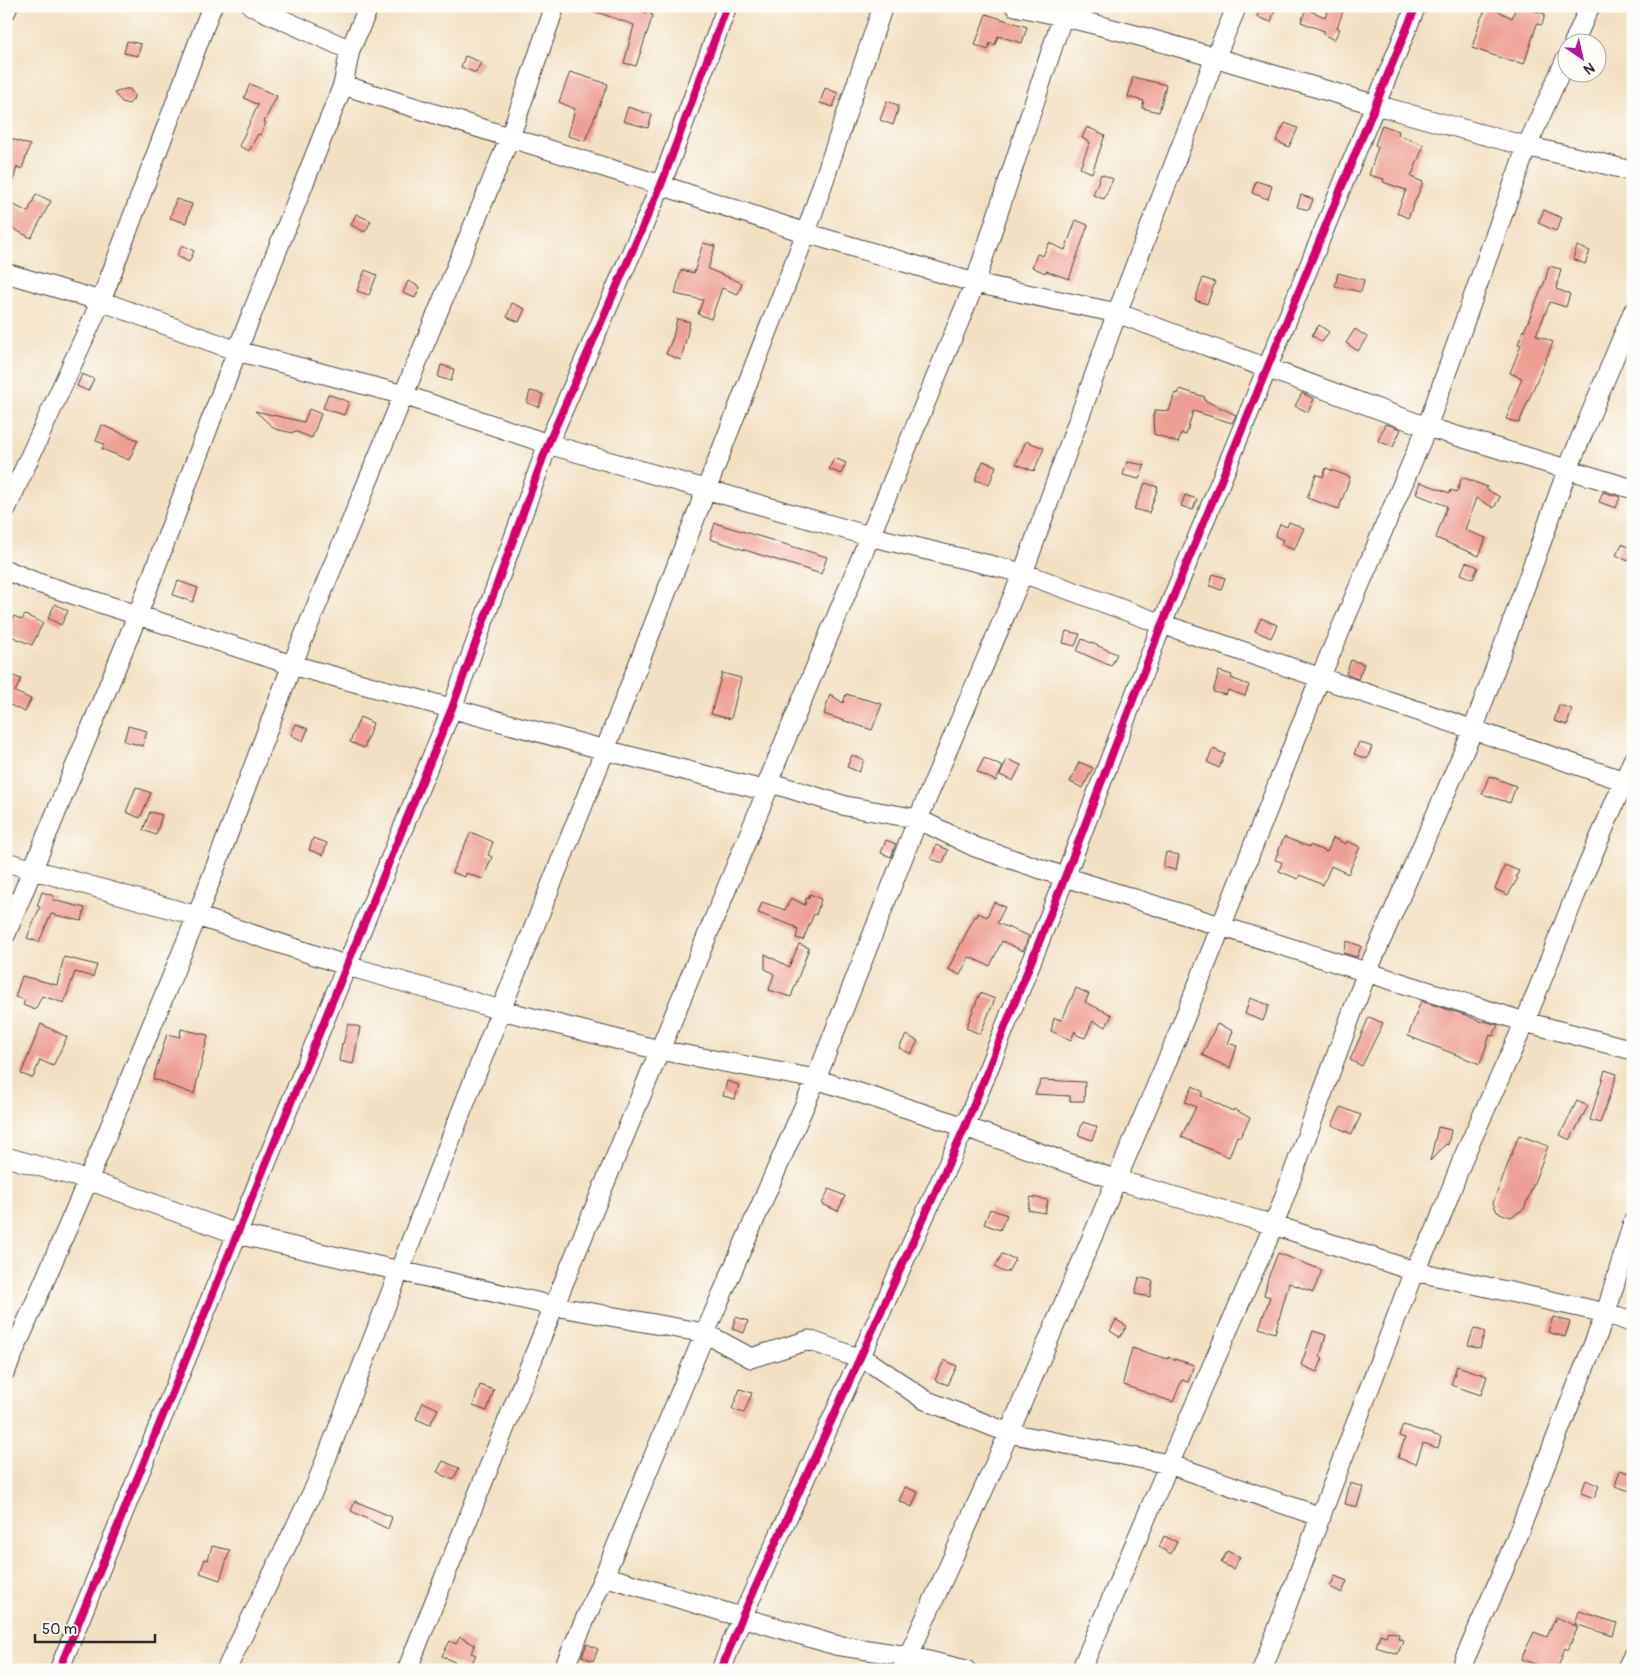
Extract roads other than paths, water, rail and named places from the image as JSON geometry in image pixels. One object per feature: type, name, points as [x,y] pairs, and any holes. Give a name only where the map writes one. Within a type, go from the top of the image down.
[{"type":"street","points":[[6,12],[8,6]]},
{"type":"street","points":[[6,509],[101,301],[212,6]]},
{"type":"street","points":[[252,6],[350,50]]},
{"type":"street","points":[[6,934],[138,614],[237,351],[343,84],[350,50],[369,6]]},
{"type":"street","points":[[6,1370],[88,1180],[197,916],[292,665],[510,137],[556,6]]},
{"type":"street","points":[[60,1670],[452,708],[548,444],[661,185],[727,6]]},
{"type":"street","points":[[226,1670],[316,1484],[501,1010],[606,750],[806,233],[883,6]]},
{"type":"street","points":[[1015,6],[1064,11],[1215,58],[1376,104],[1527,146],[1633,172]]},
{"type":"street","points":[[563,1670],[705,1333],[816,1079],[918,819],[1023,573],[1117,312],[1237,6]]},
{"type":"street","points":[[721,1670],[742,1618],[965,1127],[1065,877],[1162,624],[1416,6]]},
{"type":"street","points":[[1578,32],[1590,6]]},
{"type":"street","points":[[407,1670],[869,536],[975,283],[1064,11]]},
{"type":"street","points":[[905,1663],[1009,1433],[1175,1042],[1320,678],[1427,426],[1527,146],[1556,81]]},
{"type":"street","points":[[343,84],[806,233],[975,283],[1117,312],[1427,426],[1567,471],[1633,489]]},
{"type":"street","points":[[6,273],[101,301],[237,351],[404,395],[548,444],[869,536],[1023,573],[1162,624],[1629,783]]},
{"type":"street","points":[[1081,1670],[1168,1464],[1274,1225],[1367,972],[1473,730],[1567,471],[1633,312]]},
{"type":"street","points":[[6,570],[35,582],[292,665],[606,750],[767,786],[846,806],[918,819],[975,847],[1065,877],[1525,1022],[1633,1050]]},
{"type":"street","points":[[1262,1670],[1414,1271],[1435,1232],[1464,1156],[1525,1022],[1577,890],[1629,783],[1633,760]]},
{"type":"street","points":[[6,862],[32,871],[197,916],[348,966],[501,1010],[659,1050],[816,1079],[965,1127],[1117,1180],[1274,1225],[1414,1271],[1606,1313],[1633,1322]]},
{"type":"street","points":[[6,1157],[88,1180],[238,1234],[554,1306],[705,1333],[751,1358],[808,1340],[871,1363],[925,1400],[1009,1433],[1168,1464],[1321,1517]]},
{"type":"street","points":[[1460,1670],[1503,1571],[1606,1313],[1633,1222]]},
{"type":"street","points":[[604,1576],[835,1645],[905,1663],[966,1670]]},
{"type":"street","points":[[1626,1670],[1633,1656]]}]
